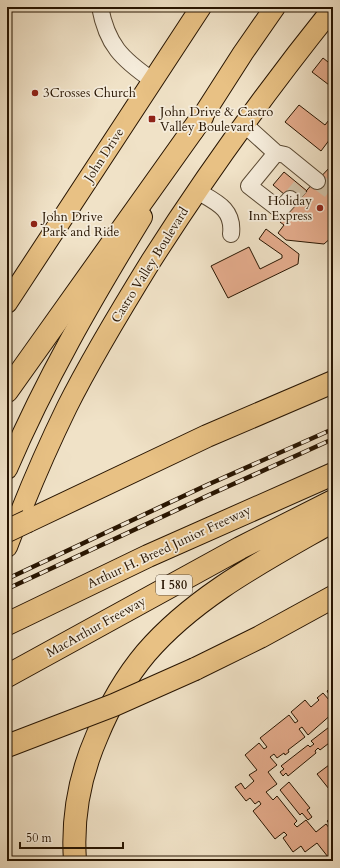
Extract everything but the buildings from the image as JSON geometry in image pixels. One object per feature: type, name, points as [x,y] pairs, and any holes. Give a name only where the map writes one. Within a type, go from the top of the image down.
[{"type":"highway","points":[[7,391],[202,117]]},
{"type":"highway","points":[[7,531],[207,436],[333,382]]},
{"type":"highway","name":"Arthur H. Breed Junior Freeway","points":[[7,624],[196,534],[333,474]]},
{"type":"highway","name":"MacArthur Freeway","points":[[11,673],[240,548],[333,501]]},
{"type":"highway","points":[[7,525],[28,521]]},
{"type":"highway","points":[[75,861],[76,814],[88,759],[109,709],[136,665],[167,632],[190,611],[215,592],[278,552],[333,521]]},
{"type":"highway","points":[[7,746],[114,705],[195,669],[260,637],[333,597]]},
{"type":"main road","name":"John Drive","points":[[7,303],[201,7]]},
{"type":"main road","points":[[7,469],[45,385],[94,297],[202,117],[275,7]]},
{"type":"main road","name":"Castro Valley Boulevard","points":[[7,547],[30,489],[54,435],[80,382],[117,316],[197,191],[244,124],[333,8]]},
{"type":"main road","points":[[45,385],[40,406],[41,419],[46,429],[54,435]]},
{"type":"lane","points":[[100,7],[106,32],[114,47],[134,68],[152,80]]},
{"type":"lane","points":[[244,124],[276,153],[285,155],[309,181]]},
{"type":"lane","points":[[276,153],[249,186],[280,210],[290,199]]},
{"type":"lane","points":[[197,191],[219,205],[230,216],[232,225],[231,234]]},
{"type":"tunnel","points":[[317,181],[333,193]]},
{"type":"tunnel","points":[[290,199],[301,186]]},
{"type":"railway","points":[[7,579],[207,485],[333,429]]},
{"type":"railway","points":[[7,589],[333,439]]},
{"type":"place","name":"3Crosses Church","points":[[35,93]]},
{"type":"place","name":"John Drive & Castro Valley Boulevard","points":[[152,119]]},
{"type":"place","name":"Holiday Inn Express","points":[[320,208]]},
{"type":"place","name":"John Drive Park and Ride","points":[[34,224]]}]
